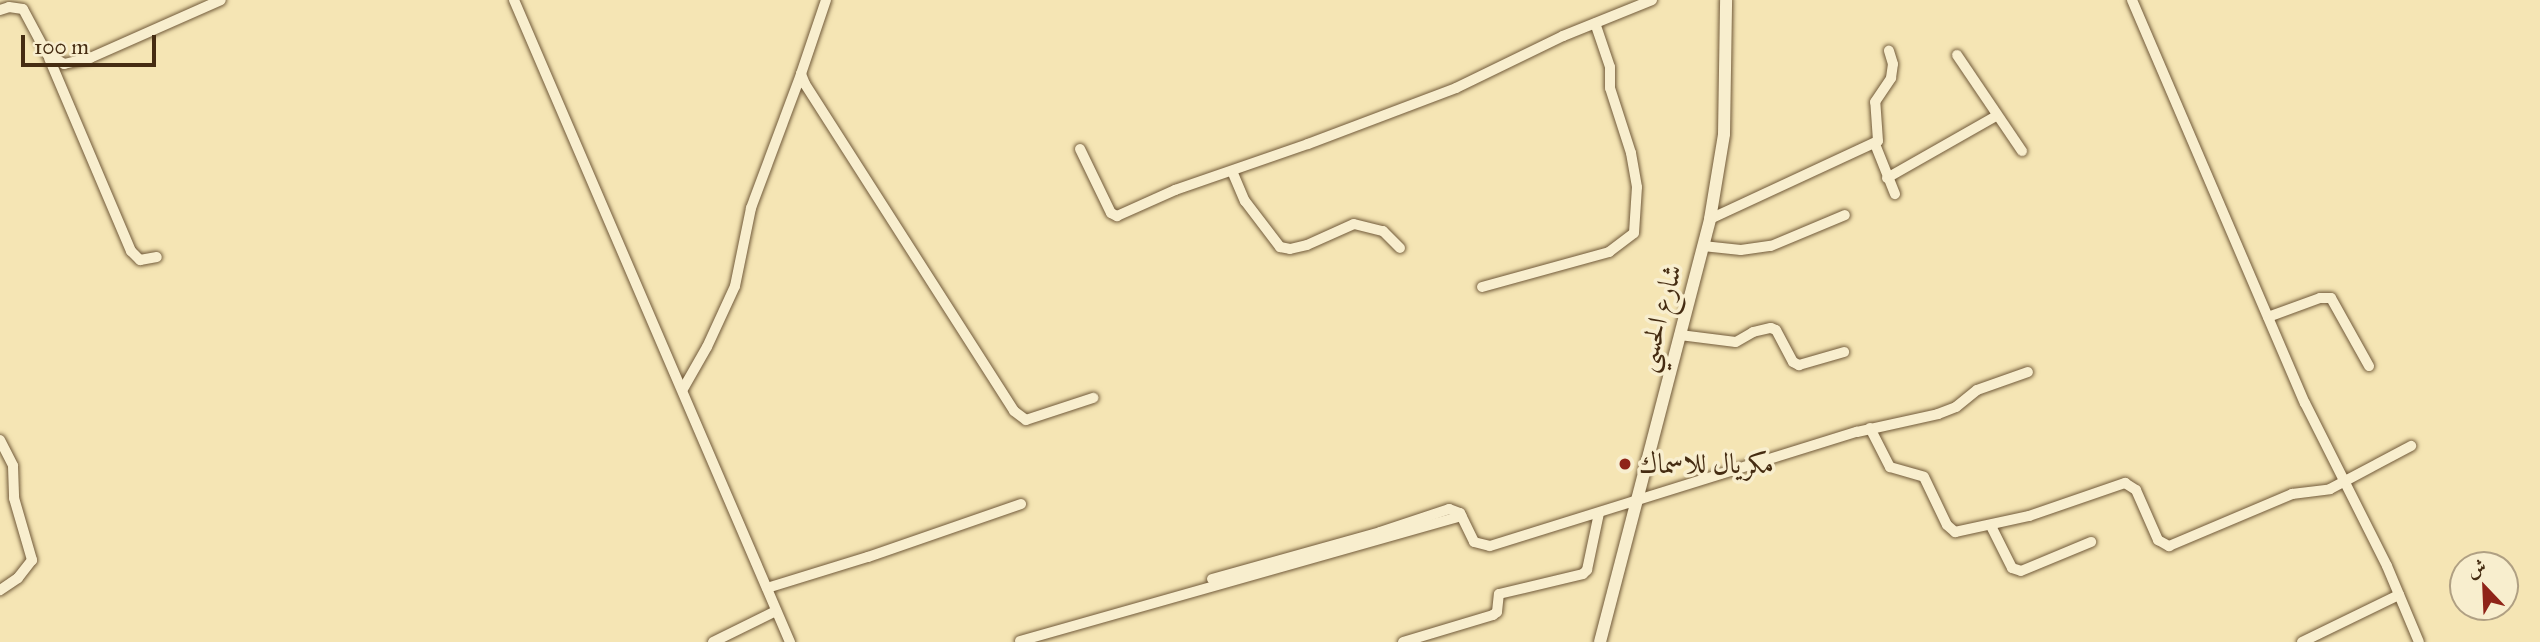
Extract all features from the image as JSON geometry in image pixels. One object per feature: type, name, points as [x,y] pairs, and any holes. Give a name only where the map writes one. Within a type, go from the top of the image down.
[{"type":"street","points":[[47,54],[64,64],[77,62],[221,0]]},
{"type":"street","points":[[514,0],[790,642]]},
{"type":"street","points":[[683,389],[707,347],[735,286],[751,208],[826,0]]},
{"type":"street","points":[[1080,149],[1114,216],[1175,190],[1456,88],[1595,23],[1652,0]]},
{"type":"street","name":"شارع الحسي","points":[[1600,642],[1710,219],[1724,134],[1726,0]]},
{"type":"street","points":[[2133,0],[2268,317],[2419,642]]},
{"type":"street","points":[[0,10],[22,5],[47,54],[131,251],[140,260],[157,257]]},
{"type":"street","points":[[1482,287],[1609,252],[1634,233],[1635,176],[1610,88],[1610,67],[1595,23]]},
{"type":"street","points":[[1710,219],[1843,155],[1875,144],[1880,136],[1875,102],[1891,78],[1889,51]]},
{"type":"street","points":[[1957,55],[2022,151]]},
{"type":"street","points":[[801,74],[846,150],[1020,418],[1027,420],[1093,398]]},
{"type":"street","points":[[1887,178],[1996,116]]},
{"type":"street","points":[[1875,144],[1895,194]]},
{"type":"street","points":[[1232,171],[1245,201],[1280,247],[1290,249],[1307,245],[1354,224],[1383,230],[1400,248]]},
{"type":"street","points":[[1703,246],[1741,250],[1771,246],[1845,215]]},
{"type":"street","points":[[2268,317],[2320,298],[2331,298],[2369,366]]},
{"type":"street","points":[[1680,335],[1736,342],[1753,332],[1771,328],[1776,330],[1793,362],[1799,365],[1844,352]]},
{"type":"street","points":[[1212,579],[1380,532],[1449,509],[1455,509],[1462,516],[1474,542],[1490,546],[1870,428],[1937,414],[1956,407],[1977,390],[2028,372]]},
{"type":"street","points":[[1870,428],[1890,467],[1924,477],[1952,530],[1962,532],[2050,510],[2125,483],[2136,490],[2158,540],[2169,546],[2292,494],[2330,489],[2411,446]]},
{"type":"street","points":[[0,440],[13,466],[14,498],[32,560],[18,578],[0,590]]},
{"type":"street","points":[[767,588],[868,557],[1021,504]]},
{"type":"street","points":[[1403,642],[1493,615],[1497,612],[1499,594],[1583,574],[1587,570],[1599,513]]},
{"type":"street","points":[[1020,641],[1462,516]]},
{"type":"street","points":[[1991,526],[2012,568],[2021,571],[2091,542]]},
{"type":"street","points":[[2302,642],[2399,594]]},
{"type":"street","points":[[713,642],[776,611]]},
{"type":"place","name":"مكريال للاسماك","points":[[1625,464]]}]
